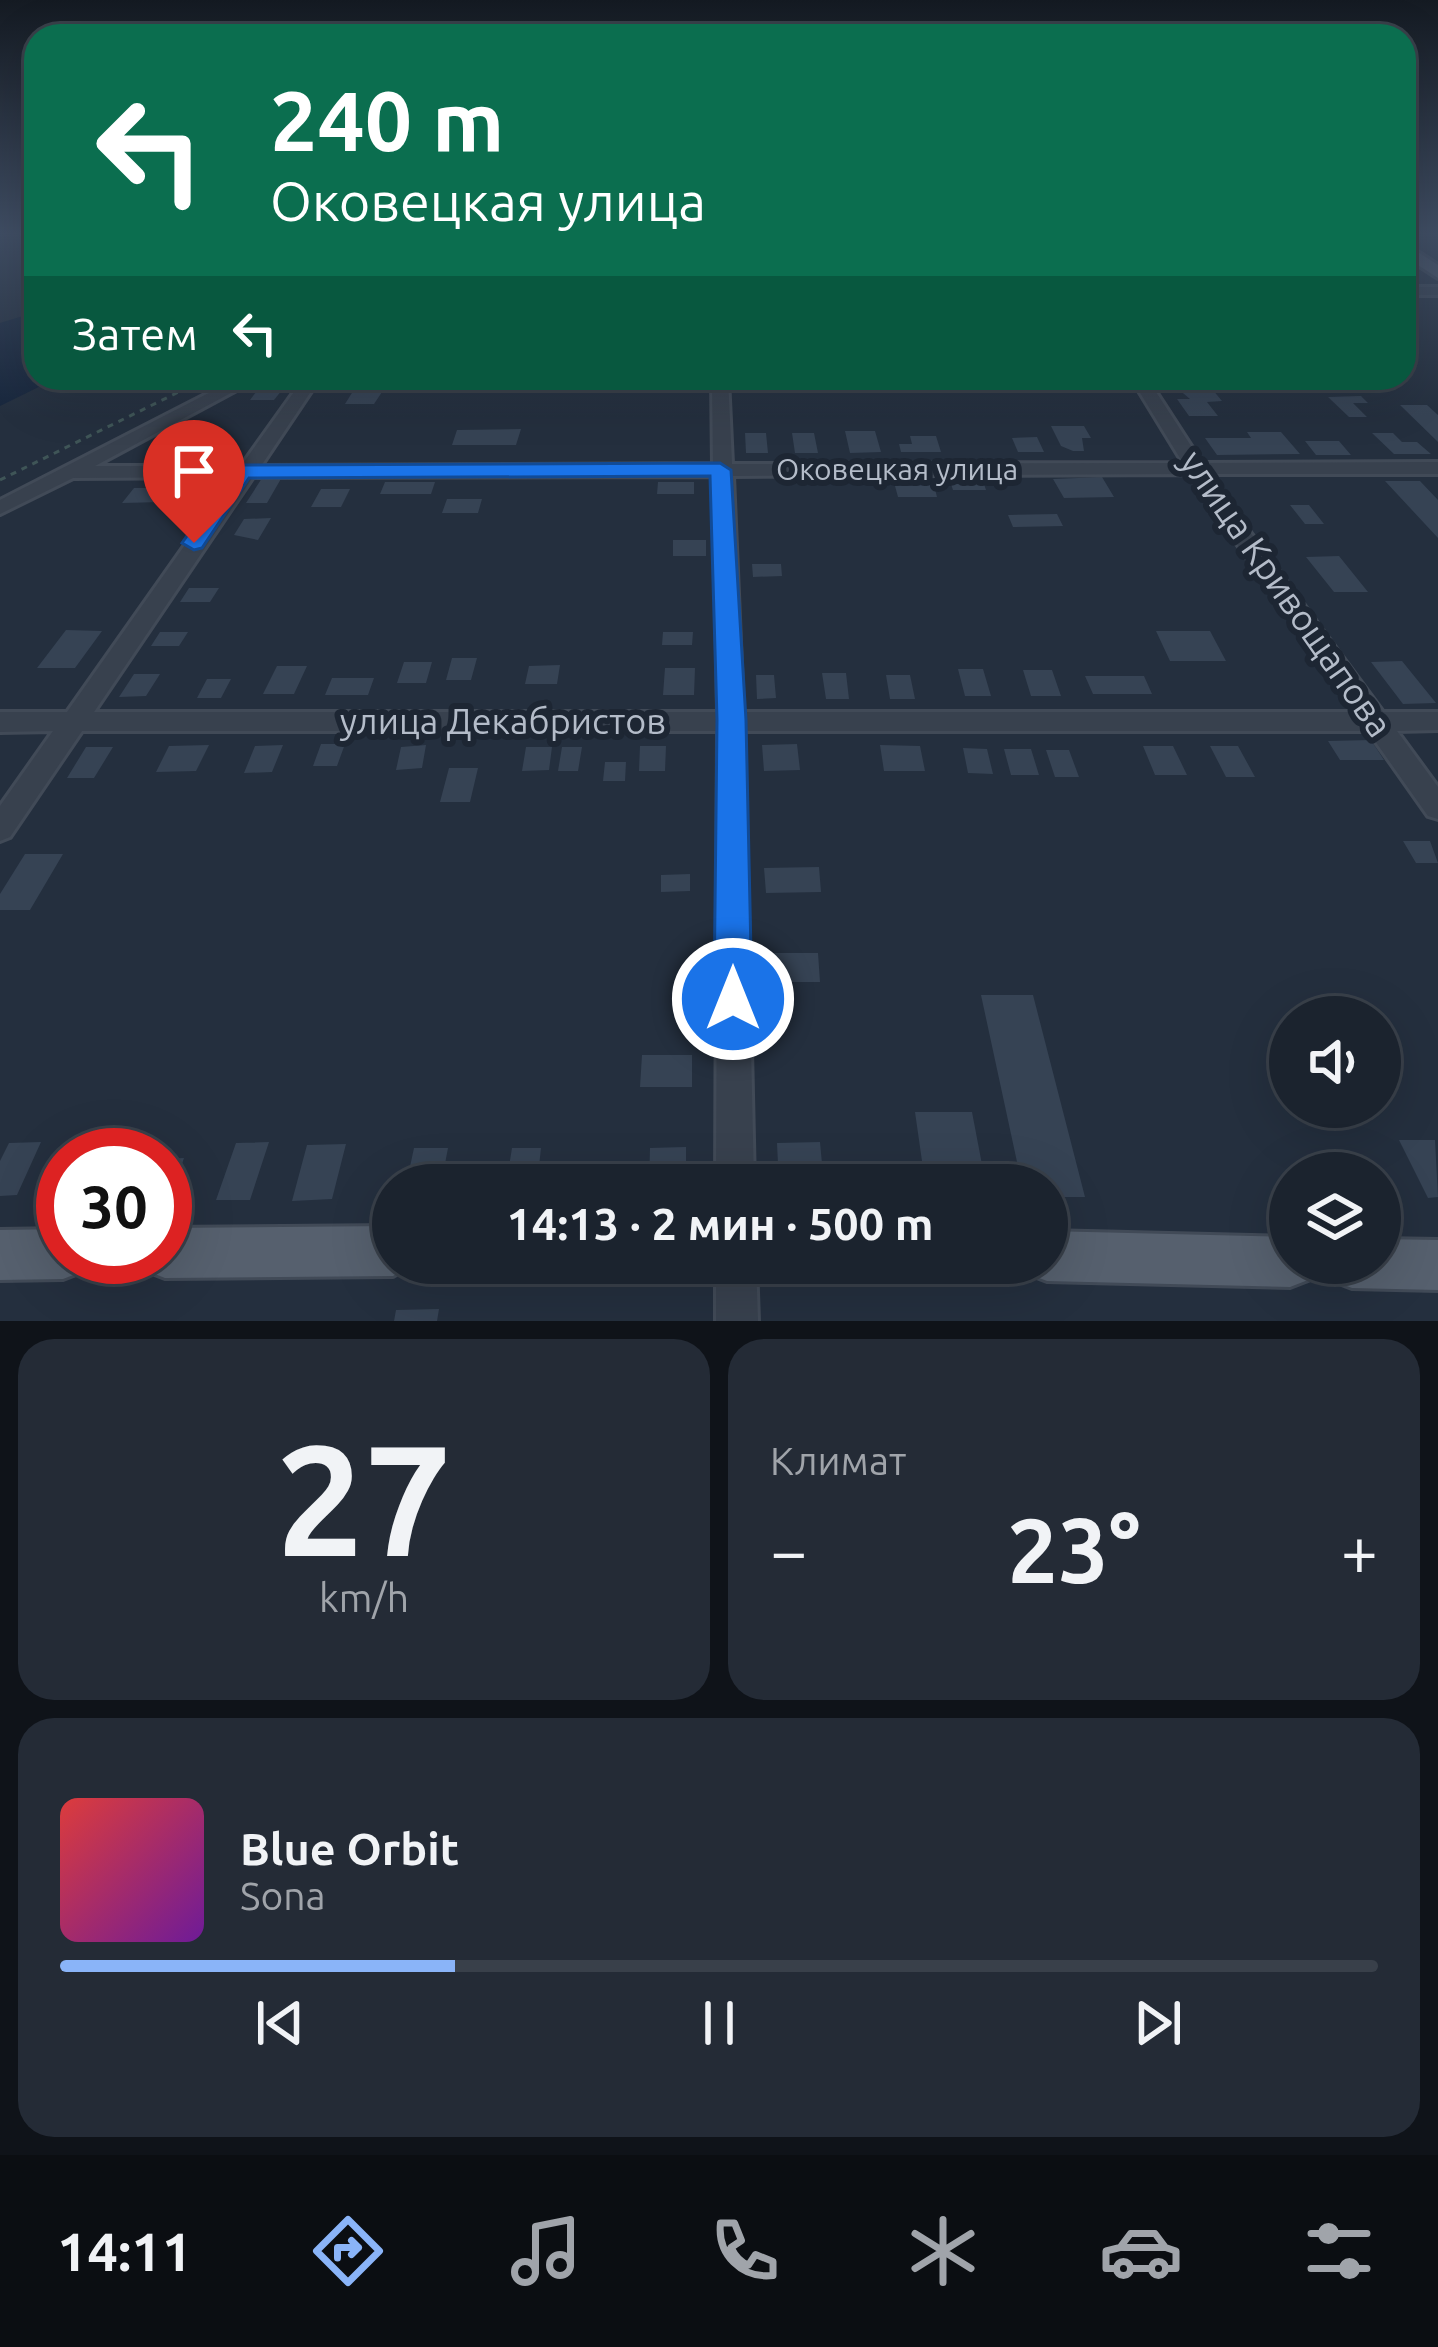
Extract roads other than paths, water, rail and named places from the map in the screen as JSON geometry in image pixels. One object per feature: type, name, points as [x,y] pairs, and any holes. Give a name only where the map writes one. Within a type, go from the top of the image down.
[{"type":"main road","points":[[192,1253],[372,1251]]},
{"type":"main road","points":[[0,1255],[36,1254]]},
{"type":"main road","points":[[1068,1257],[1269,1261]]},
{"type":"main road","points":[[1401,1264],[1438,1265]]},
{"type":"street","points":[[0,508],[228,390]]},
{"type":"street","points":[[0,829],[303,390]]},
{"type":"street","points":[[720,390],[731,720],[735,1164]]},
{"type":"street","name":"улица Кривощапова","points":[[1146,390],[1191,456],[1193,468],[1438,808]]},
{"type":"street","name":"Оковецкая улица","points":[[69,472],[1438,468]]},
{"type":"street","name":"улица Декабристов","points":[[0,722],[1438,722]]},
{"type":"street","points":[[736,1284],[736,1321]]},
{"type":"water","points":[[24,316],[24,390],[33,390],[0,406],[0,323]]}]
